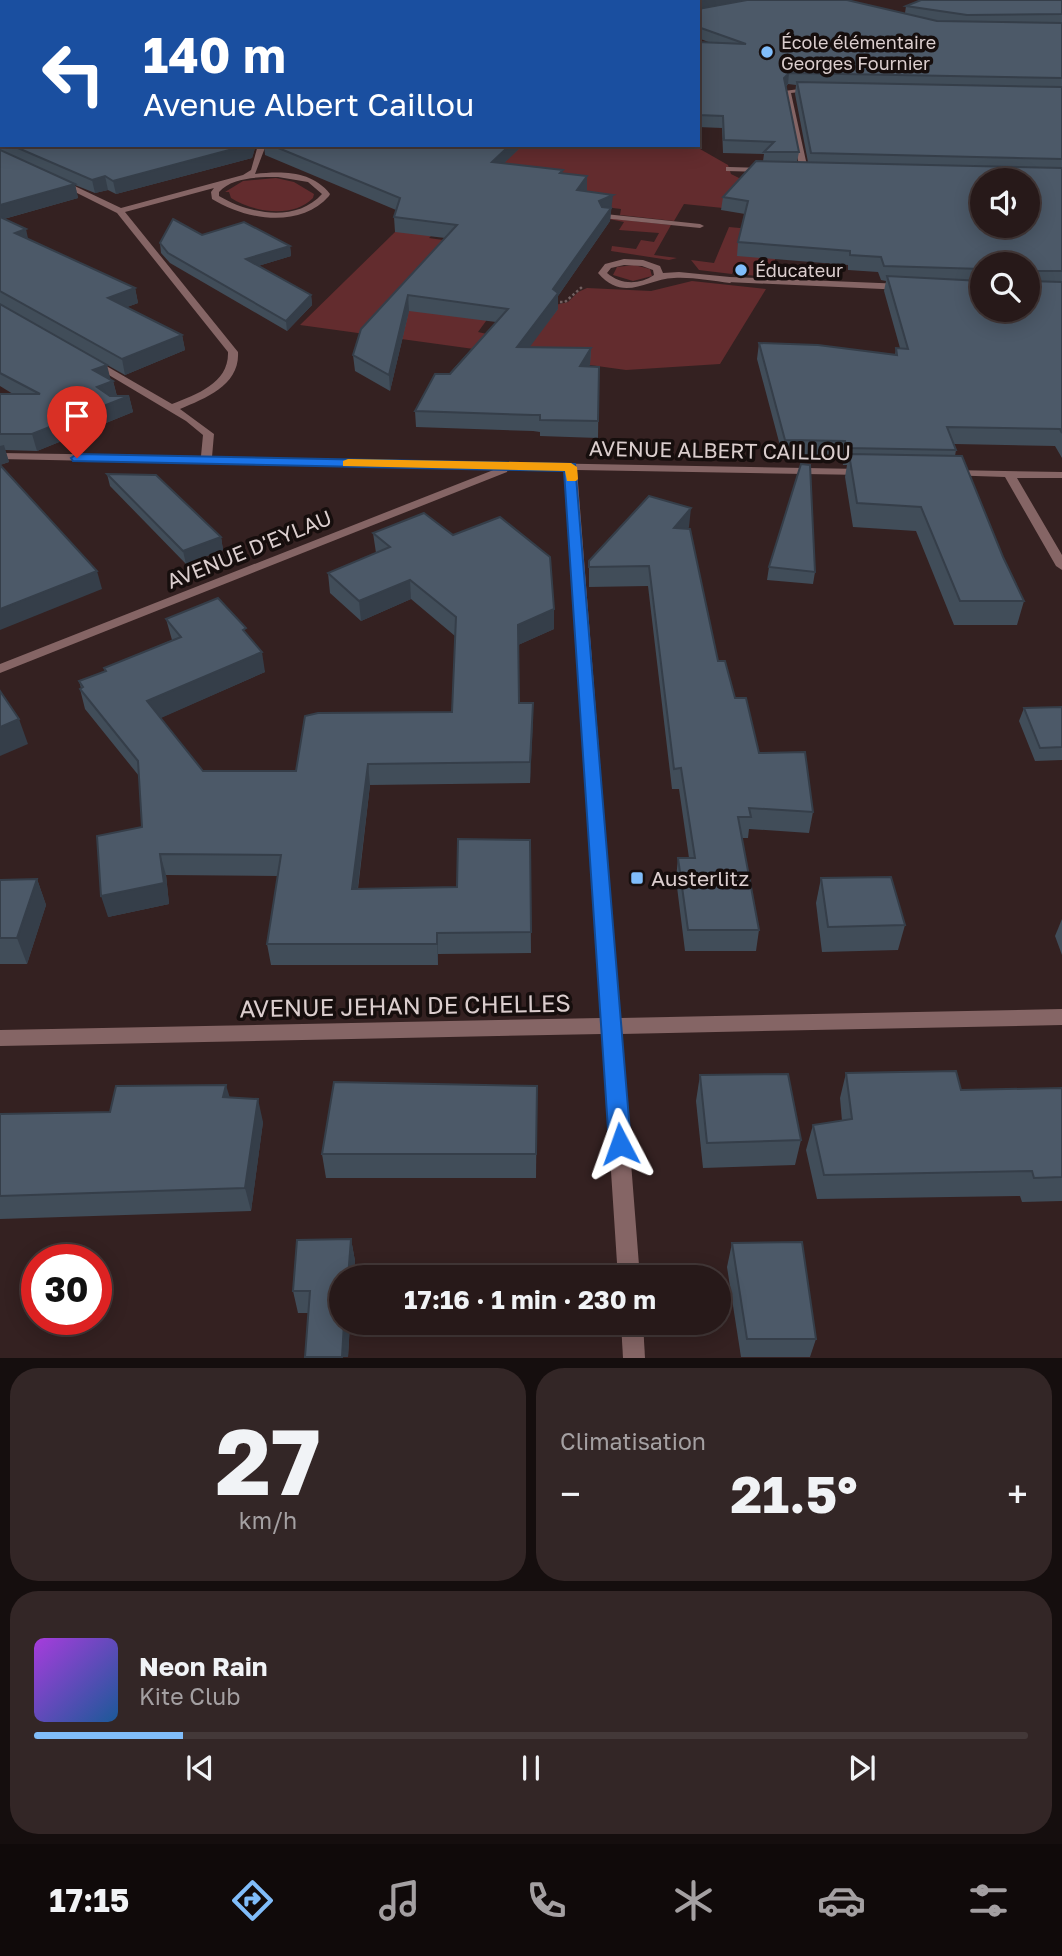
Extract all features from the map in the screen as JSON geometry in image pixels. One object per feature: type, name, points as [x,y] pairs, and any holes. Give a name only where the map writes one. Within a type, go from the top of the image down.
[{"type":"street","points":[[818,171],[800,170],[787,91],[825,89]]},
{"type":"street","points":[[246,177],[254,171],[261,147]]},
{"type":"street","points":[[729,169],[775,170]]},
{"type":"street","points":[[44,176],[120,211],[234,356],[230,371],[215,387],[172,408]]},
{"type":"street","points":[[120,211],[246,177],[296,177],[318,186],[326,194],[321,203],[313,207],[286,214],[262,215],[240,211],[218,200],[215,192],[222,184]]},
{"type":"street","points":[[606,216],[700,226]]},
{"type":"street","points":[[659,276],[657,268],[651,265],[624,262],[608,266],[602,273],[616,283],[634,285],[680,271],[730,280],[920,288]]},
{"type":"street","points":[[80,355],[172,408],[208,434],[206,461]]},
{"type":"street","name":"AVENUE ALBERT CAILLOU","points":[[0,456],[873,472]]},
{"type":"street","name":"AVENUE D'EYLAU","points":[[0,669],[512,466]]},
{"type":"street","points":[[571,467],[628,1265]]},
{"type":"street","points":[[941,473],[1062,475]]},
{"type":"street","points":[[1009,474],[1062,566]]},
{"type":"street","name":"AVENUE JEHAN DE CHELLES","points":[[0,1038],[1062,1017]]},
{"type":"street","points":[[633,1335],[634,1357]]},
{"type":"path","points":[[554,302],[565,302],[576,290],[604,277]]},
{"type":"shaded area","points":[[482,147],[696,147],[728,165],[731,174],[741,179],[723,208],[684,204],[674,221],[620,215],[621,209],[571,203],[437,230],[429,238],[492,247],[486,321],[478,332],[531,344],[555,305],[568,302],[578,292],[587,288],[651,291],[692,281],[766,289],[720,364],[626,370],[300,325]]},
{"type":"shaded area","points":[[276,178],[294,182],[314,194],[313,198],[295,209],[273,211],[250,207],[225,192],[243,181]]},
{"type":"shaded area","points":[[604,218],[671,225],[654,255],[677,258],[669,260],[611,251],[612,246],[636,249],[641,240],[654,242],[659,233],[619,230],[624,222]]},
{"type":"shaded area","points":[[729,227],[783,232],[770,277],[747,275],[748,269],[734,268],[732,274],[699,270],[691,260],[714,263]]},
{"type":"shaded area","points":[[634,265],[650,269],[652,276],[633,281],[613,275],[617,267]]},
{"type":"building","points":[[747,0],[847,0],[937,21],[1062,23],[1062,78],[789,73],[784,78],[799,152],[764,152],[774,142],[724,140],[723,116],[700,115],[700,42],[746,44],[700,28],[700,9]]},
{"type":"building","points":[[921,0],[1062,0],[1062,14],[967,15],[906,6]]},
{"type":"building","points":[[797,82],[1062,87],[1062,159],[811,153]]},
{"type":"building","points":[[16,147],[240,147],[113,181],[105,176],[92,180]]},
{"type":"building","points":[[276,147],[508,147],[492,162],[563,170],[560,173],[587,176],[577,190],[613,195],[599,201],[602,207],[611,208],[553,289],[558,293],[517,347],[591,348],[580,366],[599,367],[598,421],[540,420],[540,415],[415,411],[435,374],[450,374],[508,309],[408,295],[389,375],[353,355],[361,329],[457,225],[394,217],[400,198]]},
{"type":"building","points":[[0,150],[75,184],[0,205]]},
{"type":"building","points":[[756,161],[1062,168],[1062,271],[1040,271],[1040,252],[970,252],[970,269],[884,266],[881,257],[850,255],[850,251],[738,242],[748,201],[723,197]]},
{"type":"building","points":[[0,217],[26,229],[15,233],[135,288],[108,298],[182,335],[122,359],[0,291]]},
{"type":"building","points":[[173,219],[202,235],[244,222],[290,246],[246,259],[311,295],[286,321],[168,253],[160,243]]},
{"type":"building","points":[[887,276],[970,280],[970,322],[1040,322],[1040,281],[1062,282],[1062,433],[1060,429],[947,427],[956,450],[846,448],[845,441],[785,440],[759,343],[818,345],[897,355],[896,348],[908,349]]},
{"type":"building","points":[[0,304],[107,365],[93,370],[113,381],[97,387],[110,396],[129,396],[32,434],[0,434],[0,394],[40,394],[0,373]]},
{"type":"building","points":[[849,454],[962,456],[1024,601],[960,601],[921,507],[857,503]]},
{"type":"building","points":[[801,464],[810,465],[815,572],[769,567]]},
{"type":"building","points":[[0,465],[97,571],[0,609]]},
{"type":"building","points":[[107,474],[156,475],[221,537],[183,551]]},
{"type":"building","points":[[649,496],[691,508],[674,528],[690,529],[718,661],[725,661],[735,698],[746,698],[759,753],[805,752],[813,812],[749,808],[751,817],[738,817],[759,930],[688,930],[678,858],[695,858],[681,768],[674,769],[649,566],[589,567],[589,561]]},
{"type":"building","points":[[424,513],[453,535],[500,517],[550,557],[554,609],[518,625],[519,703],[533,703],[530,762],[368,764],[352,889],[457,887],[458,839],[530,840],[531,932],[437,933],[437,944],[267,944],[281,855],[160,854],[164,883],[101,896],[97,836],[142,827],[138,761],[80,689],[83,687],[79,681],[181,637],[166,619],[218,598],[246,628],[243,630],[262,652],[147,701],[203,771],[296,771],[305,716],[318,713],[452,712],[456,617],[410,580],[359,601],[328,573],[390,547],[373,533]]},
{"type":"building","points":[[0,691],[19,719],[0,727]]},
{"type":"building","points":[[1062,707],[1062,747],[1040,748],[1024,708]]},
{"type":"building","points":[[891,877],[905,925],[828,927],[821,878]]},
{"type":"building","points":[[37,879],[17,938],[0,938],[0,880]]},
{"type":"building","points":[[956,1071],[961,1090],[1062,1088],[1062,1177],[1034,1178],[1032,1171],[824,1175],[813,1125],[852,1119],[846,1073]]},
{"type":"building","points":[[788,1074],[801,1140],[707,1143],[700,1075]]},
{"type":"building","points":[[334,1082],[537,1086],[536,1154],[322,1154]]},
{"type":"building","points":[[226,1085],[223,1097],[258,1099],[245,1188],[0,1196],[0,1114],[110,1112],[116,1086]]},
{"type":"building","points":[[351,1239],[349,1265],[329,1265],[329,1335],[343,1335],[342,1357],[305,1357],[310,1291],[293,1291],[297,1240]]},
{"type":"building","points":[[802,1242],[816,1339],[747,1339],[732,1243]]},
{"type":"slow traffic","points":[[348,463],[571,467],[572,479]]},
{"type":"place","name":"École élémentaire Georges Fournier","points":[[767,52]]},
{"type":"place","name":"Éducateur","points":[[741,270]]},
{"type":"place","name":"Austerlitz","points":[[637,878]]},
{"type":"route","points":[[77,458],[571,467],[620,1144]]}]
